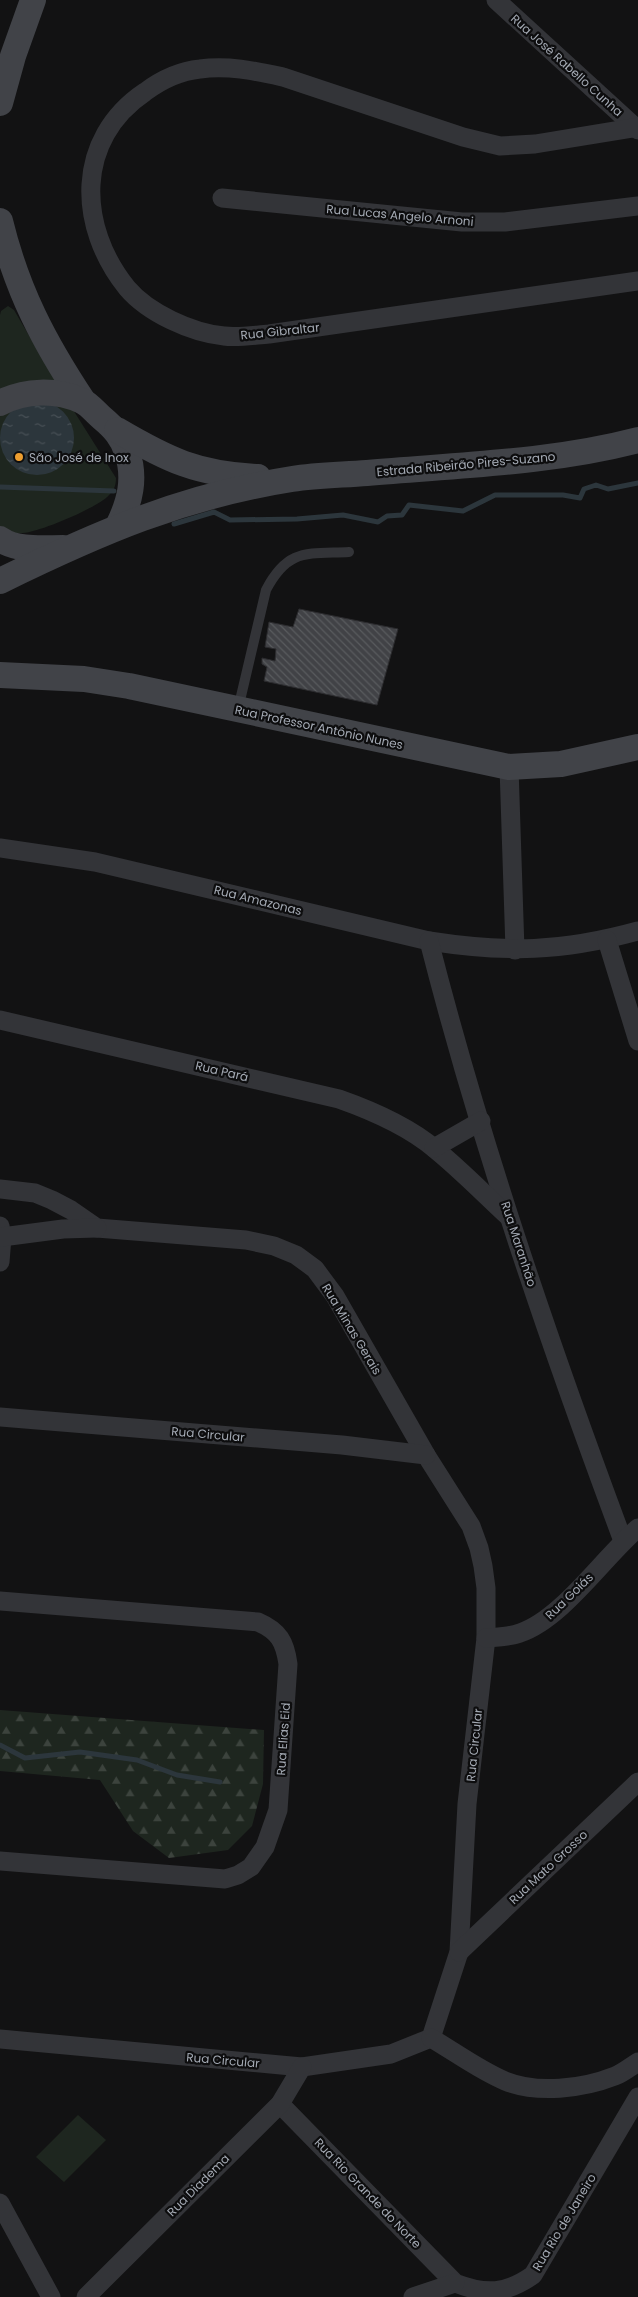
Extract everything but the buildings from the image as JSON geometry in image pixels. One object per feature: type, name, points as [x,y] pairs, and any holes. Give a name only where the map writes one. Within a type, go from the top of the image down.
[{"type":"main road","points":[[0,103],[13,56],[32,0]]},
{"type":"main road","points":[[0,221],[18,282],[34,319],[48,346],[83,401],[117,430],[175,461],[209,472],[293,479]]},
{"type":"main road","points":[[0,403],[15,395],[38,392],[57,393],[83,401]]},
{"type":"main road","points":[[117,430],[127,451],[131,470],[131,490],[127,508],[118,526]]},
{"type":"main road","name":"Estrada Ribeirão Pires-Suzano","points":[[293,479],[557,456],[638,440]]},
{"type":"main road","points":[[0,581],[66,548],[118,526],[195,499],[293,479]]},
{"type":"main road","points":[[0,539],[4,542],[25,547],[66,548]]},
{"type":"main road","name":"Rua Professor Antônio Nunes","points":[[0,675],[84,679],[111,683],[509,767],[561,764],[638,748]]},
{"type":"street","name":"Rua José Rabello Cunha","points":[[496,0],[638,128]]},
{"type":"street","name":"Rua Gibraltar","points":[[638,128],[535,144],[500,146],[463,137],[254,70],[226,67],[198,69],[163,79],[134,99],[110,123],[98,148],[92,168],[92,206],[101,246],[128,288],[155,311],[185,326],[224,336],[270,334],[638,281]]},
{"type":"street","name":"Rua Lucas Angelo Arnoni","points":[[222,198],[462,222],[505,222],[638,206]]},
{"type":"street","points":[[0,675],[0,683]]},
{"type":"street","points":[[509,767],[515,950]]},
{"type":"street","name":"Rua Amazonas","points":[[0,848],[95,862],[430,941],[473,948],[515,950],[559,948],[607,940],[638,931]]},
{"type":"street","points":[[607,940],[638,1041]]},
{"type":"street","name":"Rua Maranhão","points":[[430,941],[451,1026],[510,1218],[568,1396],[622,1541]]},
{"type":"street","name":"Rua Pará","points":[[0,1020],[339,1099],[392,1121],[434,1148],[510,1218]]},
{"type":"street","points":[[434,1148],[481,1122]]},
{"type":"street","points":[[0,1190],[34,1193],[52,1200],[71,1210],[96,1228]]},
{"type":"street","name":"Rua Minas Gerais","points":[[1,1232],[96,1228],[246,1240],[274,1246],[296,1255],[315,1269],[335,1296],[426,1455]]},
{"type":"street","points":[[0,1262],[1,1232]]},
{"type":"street","name":"Rua Circular","points":[[0,1417],[342,1444],[426,1455],[471,1526],[479,1548],[486,1588],[486,1638],[467,1804],[459,1952],[431,2038],[391,2054],[302,2067],[0,2039]]},
{"type":"street","name":"Rua Goiás","points":[[486,1638],[505,1637],[521,1633],[536,1625],[564,1604],[622,1541],[638,1528]]},
{"type":"street","name":"Rua Elias Eid","points":[[0,1601],[258,1622],[270,1627],[279,1634],[285,1646],[288,1664],[278,1810],[265,1846],[251,1867],[238,1875],[224,1879],[0,1862]]},
{"type":"street","name":"Rua Mato Grosso","points":[[459,1952],[638,1782]]},
{"type":"street","points":[[431,2038],[505,2081],[530,2087],[556,2088],[584,2084],[615,2076],[638,2062]]},
{"type":"street","name":"Rua Diadema","points":[[86,2297],[280,2104],[302,2067]]},
{"type":"street","name":"Rua Rio de Janeiro","points":[[455,2283],[473,2290],[496,2291],[516,2286],[533,2275],[638,2097]]},
{"type":"street","name":"Rua Rio Grande do Norte","points":[[280,2104],[455,2283]]},
{"type":"street","points":[[0,2203],[51,2297]]},
{"type":"street","points":[[413,2297],[455,2283]]},
{"type":"lane","points":[[238,710],[266,590],[273,576],[284,563],[303,555],[349,552]]},
{"type":"green space","points":[[8,306],[14,310],[65,397],[116,478],[112,491],[99,503],[79,514],[53,524],[31,532],[20,533],[8,532],[0,528],[0,315],[1,311]]},
{"type":"green space","points":[[0,1710],[264,1730],[263,1784],[252,1826],[228,1850],[169,1858],[133,1831],[100,1780],[0,1771]]},
{"type":"green space","points":[[78,2115],[106,2140],[64,2182],[36,2157]]},
{"type":"water","points":[[37,401],[58,407],[68,417],[74,438],[68,459],[58,469],[37,475],[16,469],[6,459],[0,438],[6,417],[16,407]]},
{"type":"waterway","points":[[174,524],[214,512],[230,520],[297,519],[343,515],[378,522],[387,516],[402,515],[409,505],[463,511],[495,495],[563,495],[580,498],[584,489],[596,485],[608,489],[638,483]]},
{"type":"waterway","points":[[0,487],[114,491]]},
{"type":"waterway","points":[[0,1745],[25,1758],[80,1752],[137,1760],[177,1775],[220,1782]]},
{"type":"place","name":"São José de Inox","points":[[19,457]]}]
